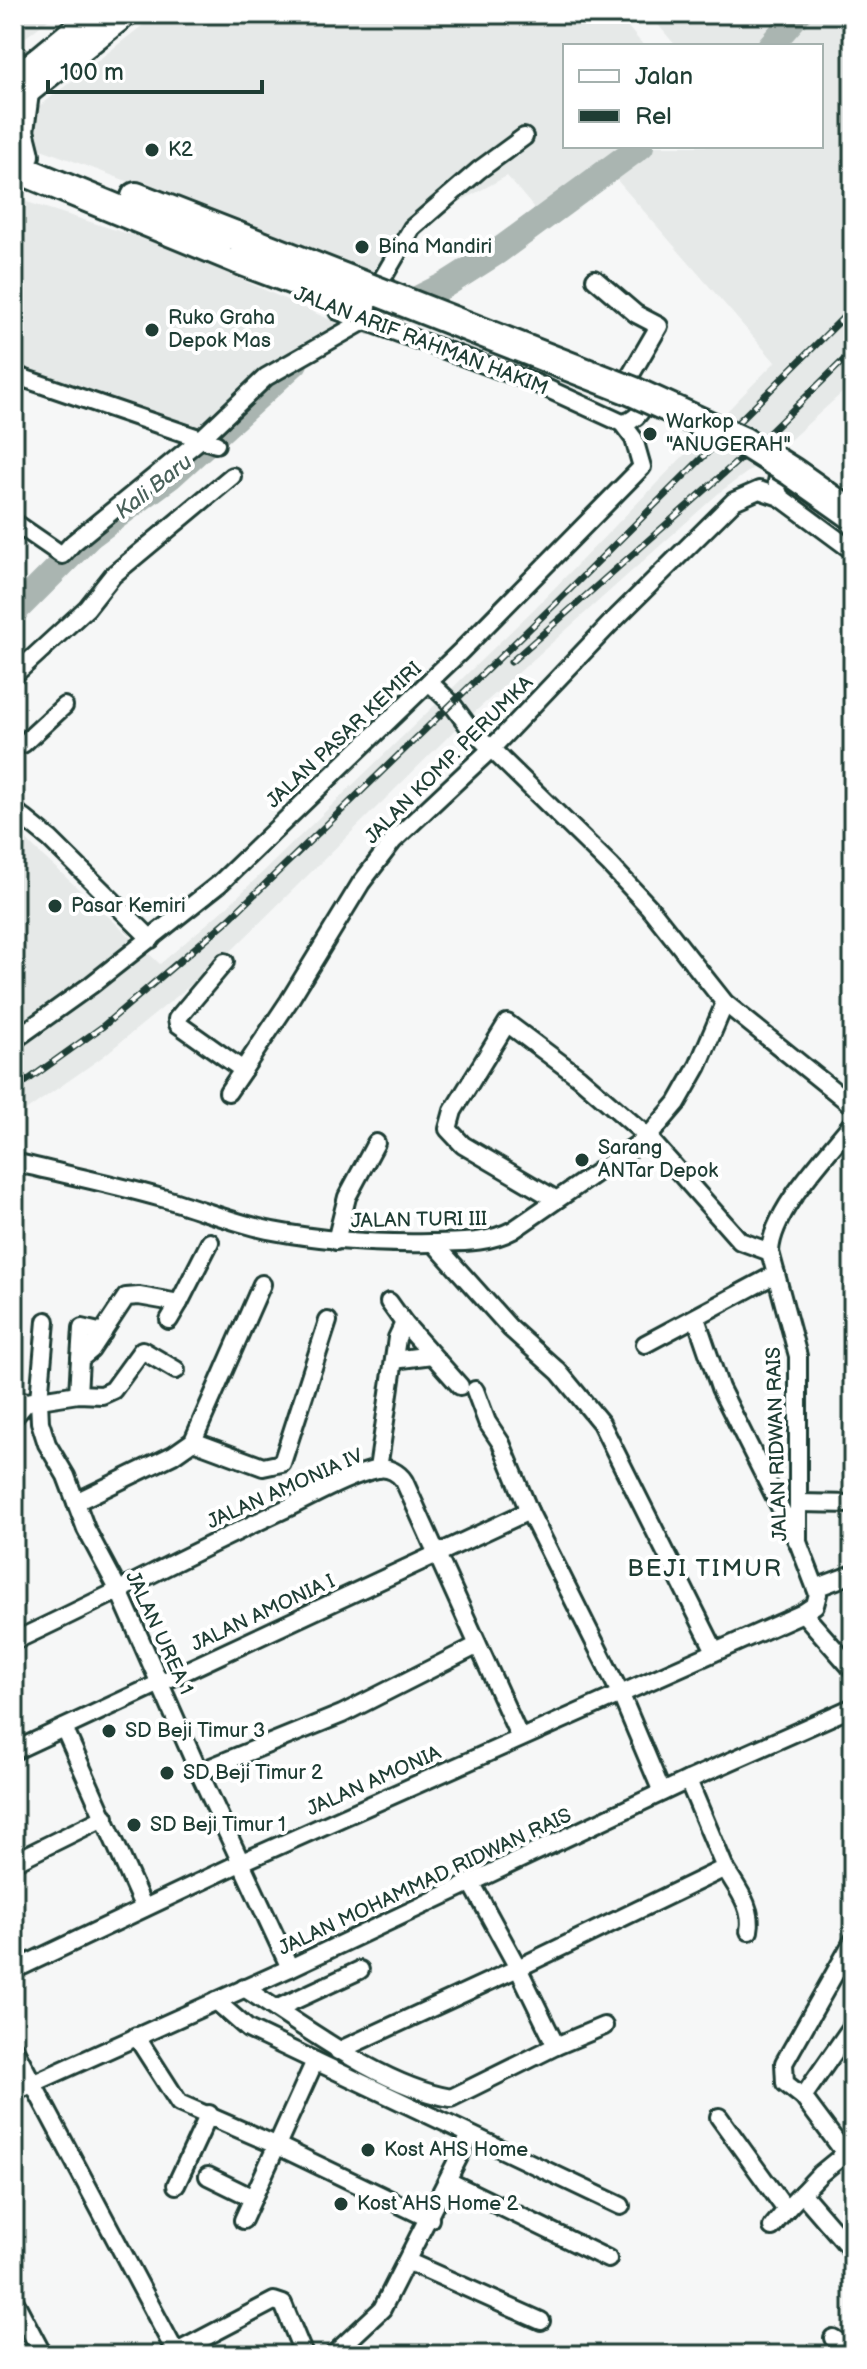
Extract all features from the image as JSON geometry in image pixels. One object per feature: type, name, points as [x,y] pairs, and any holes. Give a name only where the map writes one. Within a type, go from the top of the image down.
[{"type":"highway","points":[[17,91],[18,157]]},
{"type":"highway","name":"JALAN ARIF RAHMAN HAKIM","points":[[18,157],[47,181],[632,391],[744,442],[853,515]]},
{"type":"highway","name":"JALAN ARIF RAHMAN HAKIM","points":[[18,157],[684,433],[762,473],[853,536]]},
{"type":"highway","points":[[14,181],[47,181]]},
{"type":"main road","points":[[14,65],[77,14]]},
{"type":"main road","points":[[17,91],[94,14]]},
{"type":"main road","points":[[17,91],[125,14]]},
{"type":"street","points":[[381,281],[412,228],[479,170],[524,137]]},
{"type":"street","name":"JALAN ARIF RAHMAN HAKIM","points":[[223,242],[277,243],[630,376]]},
{"type":"street","name":"JALAN ARIF RAHMAN HAKIM","points":[[223,242],[264,279],[364,321],[535,383],[622,423]]},
{"type":"street","points":[[595,279],[636,314],[659,326],[630,376],[642,385],[646,399],[634,420],[622,423]]},
{"type":"street","points":[[14,522],[62,555],[73,543],[210,441],[266,377],[364,321]]},
{"type":"street","points":[[14,375],[210,441]]},
{"type":"street","name":"JALAN PASAR KEMIRI","points":[[14,1040],[151,939],[219,884],[429,682],[642,467],[634,439],[622,423]]},
{"type":"street","points":[[853,503],[804,466],[783,470],[775,486],[780,497],[853,551]]},
{"type":"street","points":[[14,675],[87,608],[113,575],[232,476]]},
{"type":"street","name":"JALAN KOMP. PERUMKA","points":[[228,1092],[289,1001],[361,883],[393,841],[491,749],[610,624],[734,501],[759,490],[780,497]]},
{"type":"street","points":[[429,682],[452,704],[469,727],[649,907],[725,1003],[853,1106]]},
{"type":"street","points":[[23,744],[64,706]]},
{"type":"street","points":[[14,810],[50,839],[151,939]]},
{"type":"street","points":[[225,962],[177,1019],[178,1024],[243,1070]]},
{"type":"street","name":"JALAN TURI III","points":[[14,1162],[137,1191],[255,1228],[336,1241],[434,1243],[497,1238],[648,1137],[677,1103],[698,1066],[725,1003]]},
{"type":"street","points":[[555,1199],[463,1145],[448,1129],[453,1111],[507,1023],[579,1077],[648,1137],[740,1241],[770,1252],[772,1234],[780,1215],[853,1122]]},
{"type":"street","points":[[336,1241],[347,1197],[376,1143]]},
{"type":"street","points":[[169,1320],[210,1242]]},
{"type":"street","points":[[434,1243],[510,1328],[559,1372],[601,1423],[715,1651]]},
{"type":"street","name":"JALAN RIDWAN RAIS","points":[[770,1252],[798,1356],[798,1542],[818,1587]]},
{"type":"street","points":[[645,1344],[776,1274]]},
{"type":"street","points":[[76,1502],[173,1455],[193,1441],[262,1284]]},
{"type":"street","points":[[78,1394],[80,1359],[91,1350],[130,1295],[179,1303]]},
{"type":"street","points":[[389,1302],[432,1355],[467,1388],[501,1443],[529,1511],[621,1695],[662,1792]]},
{"type":"street","points":[[696,1318],[720,1388],[798,1542]]},
{"type":"street","name":"JALAN UREA 1","points":[[46,1321],[41,1357],[27,1400],[66,1476],[86,1529],[119,1591],[290,1968]]},
{"type":"street","points":[[193,1441],[263,1467],[282,1463],[328,1321]]},
{"type":"street","points":[[378,1469],[397,1338],[404,1323]]},
{"type":"street","points":[[14,1417],[27,1400],[78,1394],[102,1395],[113,1390],[142,1350],[176,1370]]},
{"type":"street","points":[[394,1360],[432,1355]]},
{"type":"street","name":"JALAN AMONIA IV","points":[[15,1638],[119,1591],[227,1536],[378,1469],[394,1471],[400,1476],[520,1738]]},
{"type":"street","points":[[799,1503],[853,1504]]},
{"type":"street","name":"JALAN AMONIA I","points":[[14,1751],[529,1511]]},
{"type":"street","points":[[853,1574],[818,1587],[815,1605],[803,1613],[853,1670]]},
{"type":"street","name":"JALAN AMONIA","points":[[14,1970],[242,1862],[803,1613]]},
{"type":"street","points":[[199,1772],[342,1714],[476,1646]]},
{"type":"street","name":"JALAN MOHAMMAD RIDWAN RAIS","points":[[14,2092],[290,1968],[688,1780],[853,1707]]},
{"type":"street","points":[[64,1728],[144,1908]]},
{"type":"street","points":[[688,1780],[725,1868],[748,1908],[751,1917],[749,1931]]},
{"type":"street","points":[[14,1862],[105,1817]]},
{"type":"street","points":[[338,2051],[725,1868]]},
{"type":"street","points":[[471,1882],[556,2046]]},
{"type":"street","points":[[772,2227],[820,2174],[850,2158],[803,2097],[785,2083],[784,2063],[853,1941]]},
{"type":"street","points":[[276,2009],[360,1970]]},
{"type":"street","points":[[244,1988],[338,2051],[402,2082],[451,2098],[604,2026]]},
{"type":"street","points":[[216,2001],[248,2029],[621,2206]]},
{"type":"street","points":[[803,2097],[853,2025]]},
{"type":"street","points":[[136,2036],[179,2103],[209,2114],[430,2219]]},
{"type":"street","points":[[14,2048],[174,2354],[278,2301],[283,2304],[304,2355]]},
{"type":"street","points":[[243,2220],[315,2061]]},
{"type":"street","points":[[176,2185],[209,2114]]},
{"type":"street","points":[[719,2117],[786,2210]]},
{"type":"street","points":[[333,2355],[377,2316],[409,2262],[470,2135]]},
{"type":"street","points":[[208,2176],[253,2198]]},
{"type":"street","points":[[448,2181],[608,2259]]},
{"type":"street","points":[[802,2193],[853,2252]]},
{"type":"street","points":[[409,2262],[541,2321]]},
{"type":"street","points":[[14,2300],[43,2355]]},
{"type":"street","points":[[833,2338],[853,2351]]},
{"type":"shaded area","points":[[14,14],[56,14],[14,46]]},
{"type":"shaded area","points":[[157,14],[617,14],[642,44],[563,44],[563,148],[823,148],[823,44],[674,44],[649,14],[853,14],[853,383],[781,448],[720,492],[458,727],[224,958],[101,1058],[14,1119],[14,825],[33,847],[160,964],[230,904],[535,608],[775,362],[616,179],[557,219],[545,221],[507,176],[444,210],[403,253],[392,280],[41,149],[27,127],[36,109]]},
{"type":"shaded area","points":[[14,198],[170,247],[357,332],[258,388],[199,438],[14,376]]},
{"type":"waterway","name":"Kali Baru","points":[[772,44],[798,14]]},
{"type":"waterway","name":"Kali Baru","points":[[371,322],[445,285],[497,252],[638,148]]},
{"type":"waterway","name":"Kali Baru","points":[[14,612],[90,536],[171,476],[295,363]]},
{"type":"railway","points":[[14,1090],[102,1027],[228,920],[554,605],[853,308]]},
{"type":"railway","points":[[511,662],[765,437],[853,351]]},
{"type":"place","name":"K2","points":[[152,150]]},
{"type":"place","name":"Bina Mandiri","points":[[362,247]]},
{"type":"place","name":"Ruko Graha Depok Mas","points":[[152,330]]},
{"type":"place","name":"Warkop \"ANUGERAH\"","points":[[650,434]]},
{"type":"place","name":"Pasar Kemiri","points":[[55,906]]},
{"type":"place","name":"Sarang ANTar Depok","points":[[582,1160]]},
{"type":"place","name":"SD Beji Timur 3","points":[[109,1731]]},
{"type":"place","name":"SD Beji Timur 2","points":[[167,1773]]},
{"type":"place","name":"SD Beji Timur 1","points":[[134,1825]]},
{"type":"place","name":"Kost AHS Home","points":[[368,2150]]},
{"type":"place","name":"Kost AHS Home 2","points":[[341,2204]]},
{"type":"district","name":"BEJI TIMUR","points":[[705,1568]]}]
